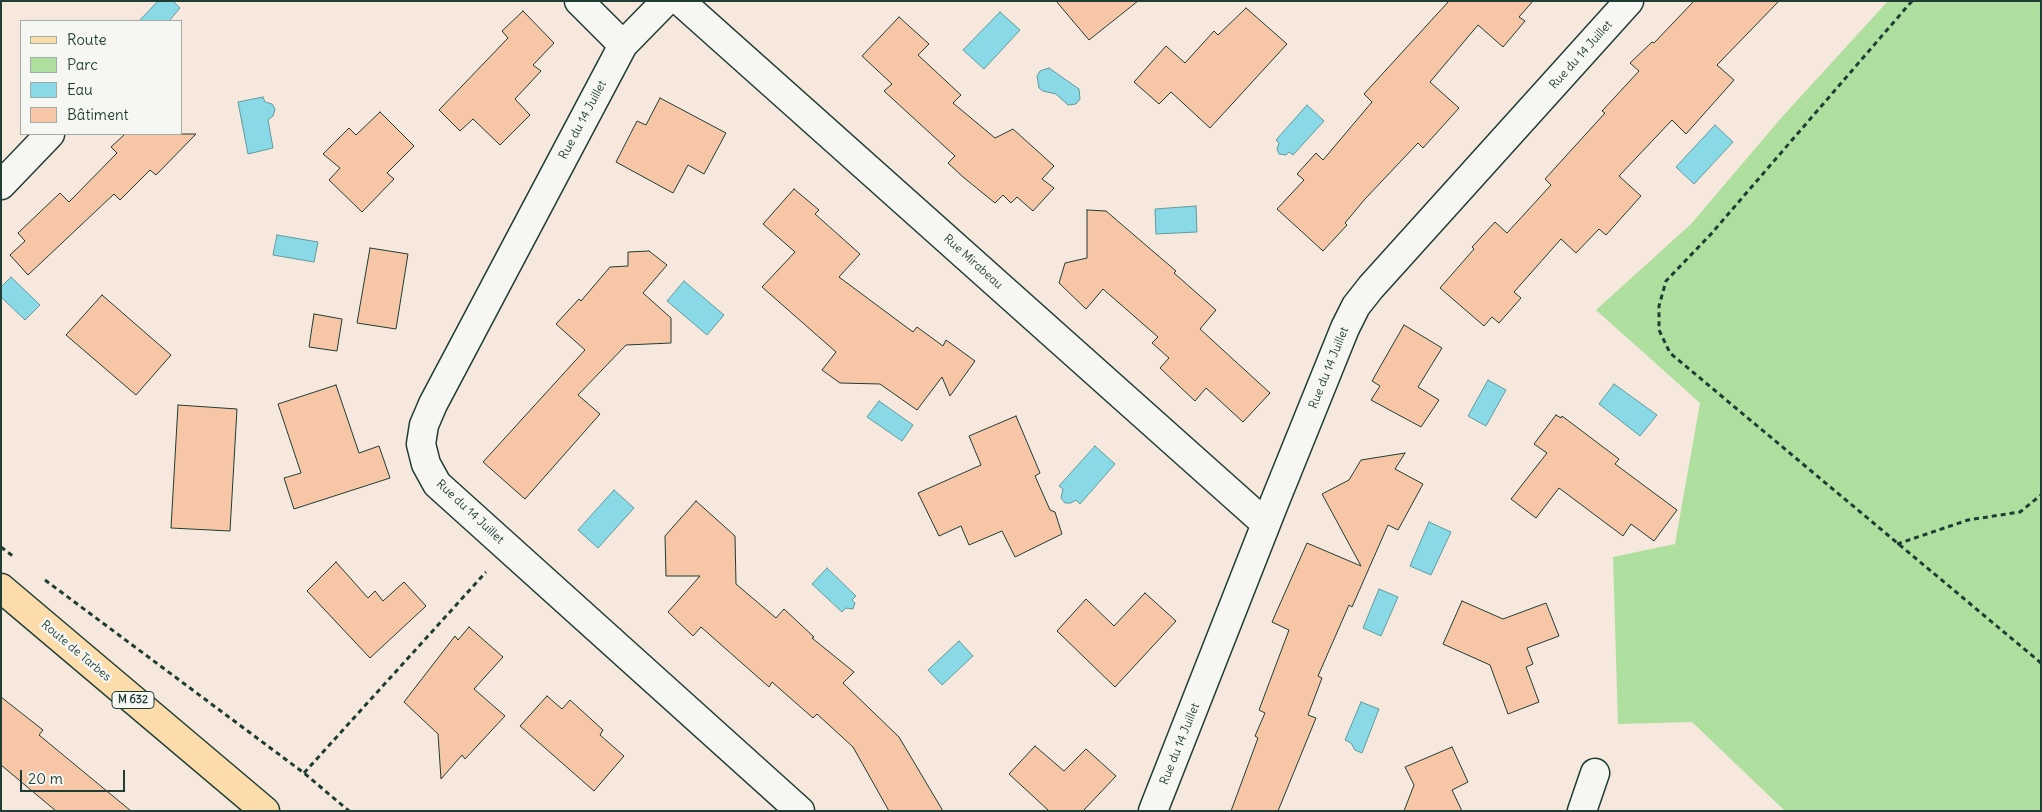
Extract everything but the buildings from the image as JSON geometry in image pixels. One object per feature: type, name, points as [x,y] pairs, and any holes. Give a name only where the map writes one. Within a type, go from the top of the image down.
[{"type":"main road","name":"Route de Tarbes","points":[[1,588],[265,811]]},
{"type":"street","points":[[580,1],[623,45],[666,1]]},
{"type":"street","name":"Rue Mirabeau","points":[[680,1],[1266,524]]},
{"type":"street","name":"Rue du 14 Juillet","points":[[1153,811],[1266,524],[1345,328],[1356,306],[1371,287],[1630,1]]},
{"type":"street","name":"Rue du 14 Juillet","points":[[623,45],[433,404],[424,425],[420,444],[426,464],[437,484],[800,811]]},
{"type":"street","points":[[1,184],[49,135]]},
{"type":"street","points":[[1582,811],[1595,773]]},
{"type":"path","points":[[1912,1],[1711,234],[1666,282],[1659,306],[1659,330],[1670,353],[2041,663]]},
{"type":"path","points":[[1897,544],[1968,520],[2020,512],[2041,495]]},
{"type":"path","points":[[1,547],[16,558]]},
{"type":"path","points":[[304,773],[508,548]]},
{"type":"path","points":[[38,575],[304,773],[348,811]]},
{"type":"green space","points":[[1888,1],[2041,1],[2041,811],[1785,811],[1692,722],[1618,724],[1613,557],[1675,544],[1700,403],[1596,310],[1691,224],[1782,117]]},
{"type":"water","points":[[158,1],[173,1],[180,8],[170,20],[140,20]]},
{"type":"water","points":[[1000,12],[1020,30],[984,69],[963,50]]},
{"type":"water","points":[[1049,68],[1079,89],[1080,99],[1076,104],[1068,105],[1056,94],[1039,88],[1037,76],[1040,71]]},
{"type":"water","points":[[263,97],[265,102],[272,104],[275,109],[273,116],[268,120],[273,148],[248,154],[238,102]]},
{"type":"water","points":[[1307,105],[1324,121],[1293,155],[1289,152],[1286,155],[1279,154],[1277,149],[1279,143],[1276,140]]},
{"type":"water","points":[[1715,125],[1733,142],[1694,184],[1676,167]]},
{"type":"water","points":[[1196,206],[1197,232],[1156,234],[1155,209]]},
{"type":"water","points":[[277,235],[318,242],[314,262],[273,255]]},
{"type":"water","points":[[11,277],[40,305],[25,320],[1,297],[1,287]]},
{"type":"water","points":[[684,281],[724,315],[707,335],[667,301]]},
{"type":"water","points":[[1488,380],[1506,390],[1486,426],[1468,416]]},
{"type":"water","points":[[1614,384],[1657,415],[1640,436],[1599,404]]},
{"type":"water","points":[[879,401],[913,425],[902,441],[867,417]]},
{"type":"water","points":[[1095,446],[1115,464],[1080,504],[1076,500],[1071,503],[1065,503],[1061,498],[1063,489],[1059,486]]},
{"type":"water","points":[[614,490],[634,508],[598,548],[578,530]]},
{"type":"water","points":[[1429,522],[1451,532],[1431,575],[1410,566]]},
{"type":"water","points":[[827,568],[856,596],[852,600],[855,603],[853,609],[846,608],[842,612],[812,584]]},
{"type":"water","points":[[1379,589],[1398,597],[1381,636],[1363,628]]},
{"type":"water","points":[[959,641],[973,656],[942,685],[928,670]]},
{"type":"water","points":[[1361,702],[1379,709],[1362,753],[1355,750],[1351,743],[1345,740]]}]
